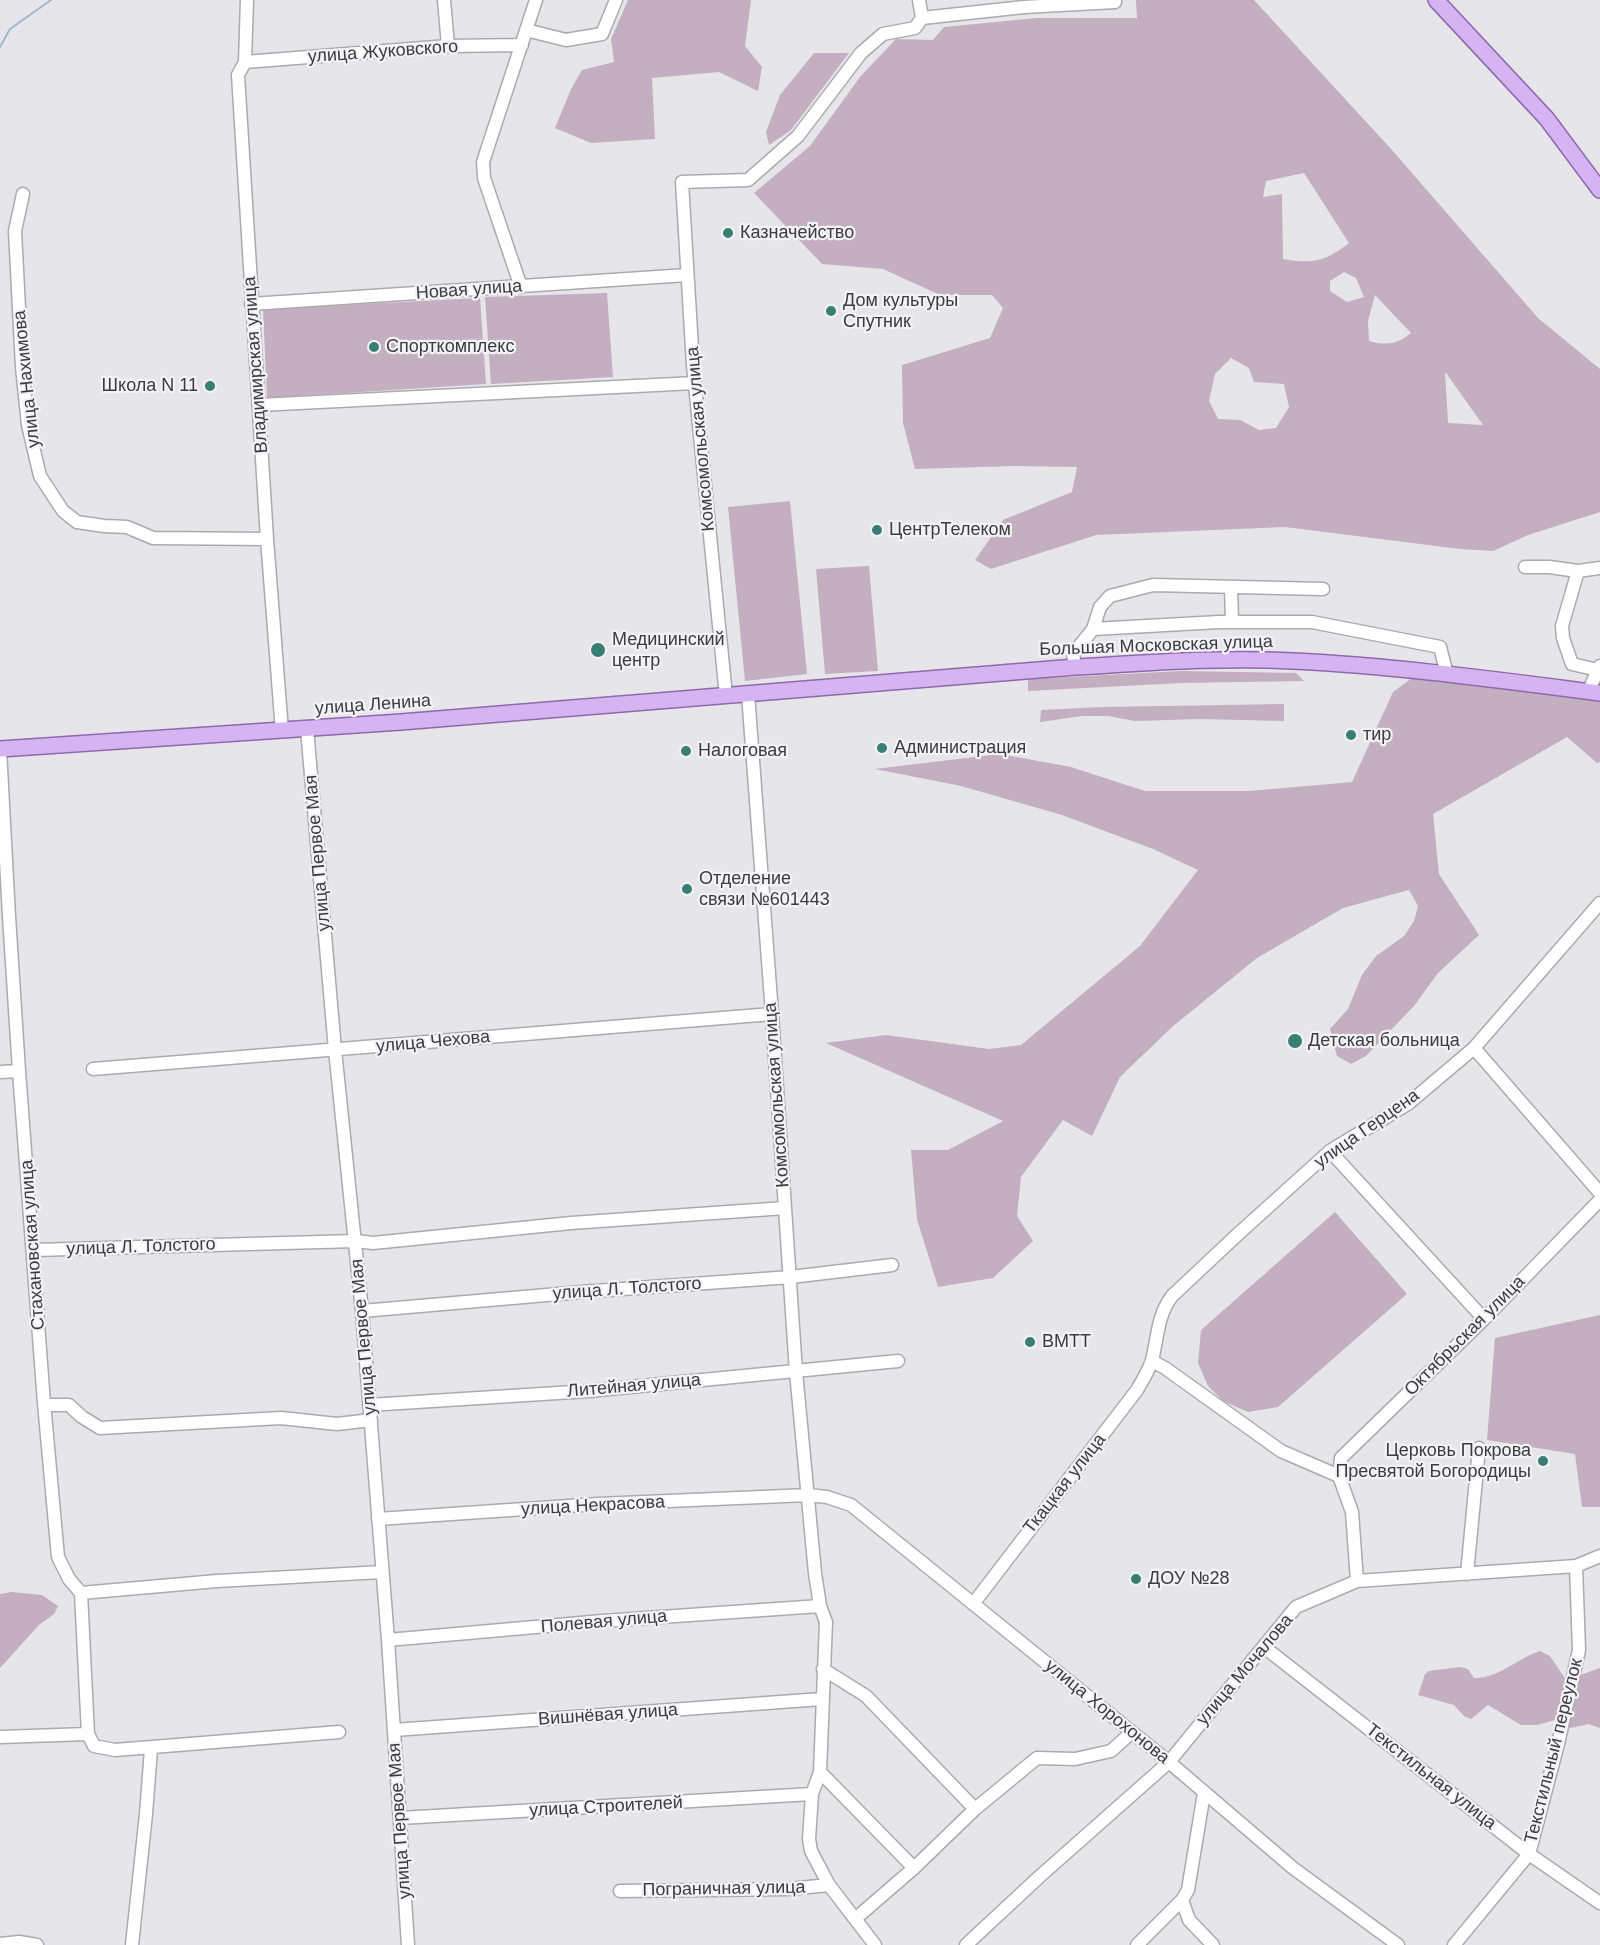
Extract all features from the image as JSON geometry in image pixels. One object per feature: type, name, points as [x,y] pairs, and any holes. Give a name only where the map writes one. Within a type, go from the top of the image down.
[{"type":"main road","points":[[1436,0],[1546,120],[1600,190]]},
{"type":"main road","name":"Большая Московская улица","points":[[748,694],[1074,666],[1182,661],[1290,661],[1386,667],[1594,692]]},
{"type":"main road","name":"улица Ленина","points":[[0,749],[282,731],[748,694]]},
{"type":"street","name":"Владимирская улица","points":[[248,0],[245,62],[238,75],[251,304],[282,731]]},
{"type":"street","points":[[444,0],[448,46]]},
{"type":"street","points":[[521,286],[484,178],[483,162],[536,0]]},
{"type":"street","points":[[526,30],[566,40],[602,34],[616,0]]},
{"type":"street","points":[[919,0],[922,18],[1024,7],[1114,2],[1114,0]]},
{"type":"street","name":"Комсомольская улица","points":[[726,696],[695,383],[682,182],[748,180],[798,136],[861,53],[883,34],[915,28],[922,18]]},
{"type":"street","name":"улица Жуковского","points":[[245,62],[448,46],[522,45]]},
{"type":"street","name":"улица Нахимова","points":[[23,194],[15,231],[18,303],[28,425],[40,476],[63,511],[77,522],[127,527],[153,538],[267,539]]},
{"type":"street","name":"Новая улица","points":[[251,304],[687,275]]},
{"type":"street","points":[[259,405],[695,383]]},
{"type":"street","points":[[1525,567],[1549,567],[1578,571],[1600,568]]},
{"type":"street","points":[[1578,571],[1562,626],[1563,638],[1572,664],[1599,668],[1594,692]]},
{"type":"street","points":[[1074,666],[1073,654],[1093,629],[1100,607],[1110,596],[1154,585],[1323,590]]},
{"type":"street","points":[[1231,587],[1232,622]]},
{"type":"street","points":[[1093,629],[1232,622],[1312,622],[1440,646],[1448,674]]},
{"type":"street","name":"Комсомольская улица","points":[[748,694],[796,1372],[814,1573],[820,1606],[826,1622],[820,1772],[812,1794],[808,1839],[811,1851],[829,1885],[875,1945]]},
{"type":"street","name":"улица Первое Мая","points":[[307,729],[335,1050],[362,1311],[388,1640],[408,1945]]},
{"type":"street","name":"Стахановская улица","points":[[0,749],[19,1071],[58,1557],[69,1579],[81,1593]]},
{"type":"street","name":"улица Герцена","points":[[1152,1361],[1159,1321],[1164,1307],[1172,1296],[1330,1151],[1409,1103],[1474,1048],[1600,903]]},
{"type":"street","name":"улица Чехова","points":[[93,1069],[772,1014]]},
{"type":"street","points":[[1474,1048],[1600,1193]]},
{"type":"street","points":[[0,1072],[19,1071]]},
{"type":"street","points":[[1330,1151],[1484,1319]]},
{"type":"street","name":"Октябрьская улица","points":[[1339,1476],[1341,1458],[1484,1319],[1600,1200]]},
{"type":"street","name":"улица Л. Толстого","points":[[34,1250],[356,1241],[373,1243],[572,1223],[785,1208]]},
{"type":"street","name":"улица Л. Толстого","points":[[362,1311],[790,1277],[892,1265]]},
{"type":"street","name":"Литейная улица","points":[[369,1405],[589,1391],[898,1361]]},
{"type":"street","points":[[1152,1361],[1281,1451],[1339,1476],[1352,1512],[1357,1581]]},
{"type":"street","name":"Ткацкая улица","points":[[973,1604],[1118,1416],[1137,1390],[1152,1361]]},
{"type":"street","points":[[45,1405],[69,1405],[82,1417],[100,1428],[281,1418],[337,1424],[371,1420]]},
{"type":"street","points":[[1467,1574],[1479,1448]]},
{"type":"street","name":"улица Хорохонова","points":[[808,1495],[827,1497],[851,1505],[1169,1762],[1293,1868],[1398,1945]]},
{"type":"street","name":"улица Некрасова","points":[[378,1519],[598,1504],[808,1495]]},
{"type":"street","name":"улица Мочалова","points":[[966,1945],[1169,1762],[1296,1607],[1357,1581],[1576,1566],[1600,1556]]},
{"type":"street","name":"Текстильный переулок","points":[[1454,1945],[1528,1854],[1558,1744],[1579,1650],[1576,1566]]},
{"type":"street","points":[[339,1732],[151,1749],[116,1750],[94,1746],[88,1734],[81,1593],[217,1581],[382,1572]]},
{"type":"street","name":"Полевая улица","points":[[388,1640],[603,1621],[820,1606]]},
{"type":"street","name":"Текстильная улица","points":[[1264,1647],[1528,1854],[1600,1903]]},
{"type":"street","points":[[823,1669],[866,1695],[975,1809]]},
{"type":"street","name":"Вишнёвая улица","points":[[394,1730],[822,1699]]},
{"type":"street","points":[[855,1918],[914,1868],[975,1809],[1036,1758],[1075,1759],[1111,1750],[1131,1732]]},
{"type":"street","points":[[0,1737],[88,1734]]},
{"type":"street","points":[[132,1945],[151,1749]]},
{"type":"street","points":[[820,1772],[914,1868]]},
{"type":"street","points":[[1137,1945],[1182,1900],[1188,1890],[1204,1793]]},
{"type":"street","name":"улица Строителей","points":[[400,1818],[812,1794]]},
{"type":"street","name":"Пограничная улица","points":[[620,1891],[788,1889],[829,1885]]},
{"type":"street","points":[[1182,1900],[1189,1920],[1213,1945]]},
{"type":"street","points":[[0,1944],[20,1942],[37,1945]]},
{"type":"shaded area","points":[[628,0],[751,0],[745,46],[762,67],[758,91],[719,72],[652,78],[655,139],[591,143],[555,128],[571,89],[582,70],[614,62],[611,39]]},
{"type":"shaded area","points":[[1136,0],[1254,0],[1392,150],[1538,318],[1600,369],[1600,512],[1528,535],[1493,551],[1285,527],[1096,535],[991,569],[975,560],[1003,520],[1072,492],[1077,467],[915,469],[903,423],[902,365],[990,338],[1003,308],[992,295],[940,295],[883,269],[822,264],[754,193],[810,146],[860,77],[896,39],[933,40],[944,27],[1037,18],[1137,18]],"holes":[[[1304,173],[1349,243],[1318,260],[1283,259],[1282,194],[1263,197],[1266,181]],[[1344,272],[1356,278],[1364,297],[1347,302],[1330,291],[1330,281]],[[1375,295],[1411,333],[1392,343],[1369,341],[1368,321]],[[1231,358],[1249,368],[1254,382],[1284,384],[1289,407],[1276,428],[1259,430],[1240,420],[1218,419],[1209,401],[1215,374]],[[1445,373],[1446,373],[1483,425],[1448,423]]]},
{"type":"shaded area","points":[[814,53],[849,53],[791,130],[769,145],[766,132],[780,95]]},
{"type":"shaded area","points":[[607,293],[613,377],[491,384],[485,297]]},
{"type":"shaded area","name":"Спорткомплекс","points":[[480,298],[486,384],[267,398],[263,309]]},
{"type":"shaded area","points":[[790,501],[807,674],[745,681],[728,507]]},
{"type":"shaded area","points":[[869,566],[878,671],[825,674],[816,569]]},
{"type":"shaded area","points":[[1181,671],[1296,673],[1304,681],[1181,683],[1028,691],[1028,679]]},
{"type":"shaded area","points":[[1416,675],[1600,700],[1600,762],[1597,763],[1567,737],[1433,814],[1439,874],[1479,935],[1438,973],[1414,1006],[1366,1056],[1351,1064],[1337,1056],[1330,1029],[1348,1009],[1362,975],[1376,956],[1404,936],[1414,921],[1418,906],[1409,890],[1343,908],[1257,958],[1172,1027],[1120,1077],[1092,1136],[1063,1120],[1021,1177],[1017,1216],[1033,1241],[993,1278],[938,1287],[917,1219],[911,1150],[948,1150],[1003,1121],[826,1043],[886,1035],[989,1049],[1021,1045],[1140,946],[1198,870],[1153,849],[1062,815],[961,786],[875,769],[1000,754],[1071,767],[1145,791],[1249,791],[1352,782],[1393,692]]},
{"type":"shaded area","points":[[1284,704],[1284,721],[1200,719],[1135,721],[1108,716],[1082,716],[1040,722],[1041,710]]},
{"type":"shaded area","points":[[1335,1212],[1407,1294],[1278,1407],[1248,1412],[1223,1401],[1208,1386],[1198,1363],[1201,1330]]},
{"type":"shaded area","points":[[1600,1315],[1600,1507],[1582,1507],[1575,1454],[1487,1440],[1495,1338]]},
{"type":"shaded area","points":[[12,1592],[42,1595],[58,1606],[54,1614],[40,1624],[0,1668],[0,1594]]},
{"type":"shaded area","points":[[1540,1651],[1550,1656],[1566,1680],[1600,1668],[1600,1728],[1588,1724],[1571,1728],[1555,1720],[1537,1725],[1521,1725],[1488,1705],[1471,1719],[1464,1716],[1454,1705],[1418,1695],[1425,1674],[1429,1671],[1460,1667],[1468,1669],[1474,1678],[1483,1677],[1500,1672]]},
{"type":"waterway","points":[[0,47],[10,29],[51,0]]},
{"type":"place","name":"Казначейство","points":[[728,233]]},
{"type":"place","name":"Дом культуры Спутник","points":[[831,311]]},
{"type":"place","name":"Спорткомплекс","points":[[374,347]]},
{"type":"place","name":"Школа N 11","points":[[210,386]]},
{"type":"place","name":"ЦентрТелеком","points":[[877,530]]},
{"type":"place","name":"Медицинский центр","points":[[598,650]]},
{"type":"place","name":"тир","points":[[1351,735]]},
{"type":"place","name":"Администрация","points":[[882,748]]},
{"type":"place","name":"Налоговая","points":[[686,751]]},
{"type":"place","name":"Отделение связи №601443","points":[[687,889]]},
{"type":"place","name":"Детская больница","points":[[1295,1041]]},
{"type":"place","name":"ВМТТ","points":[[1030,1342]]},
{"type":"place","name":"Церковь Покрова Пресвятой Богородицы","points":[[1543,1461]]},
{"type":"place","name":"ДОУ №28","points":[[1136,1579]]}]
